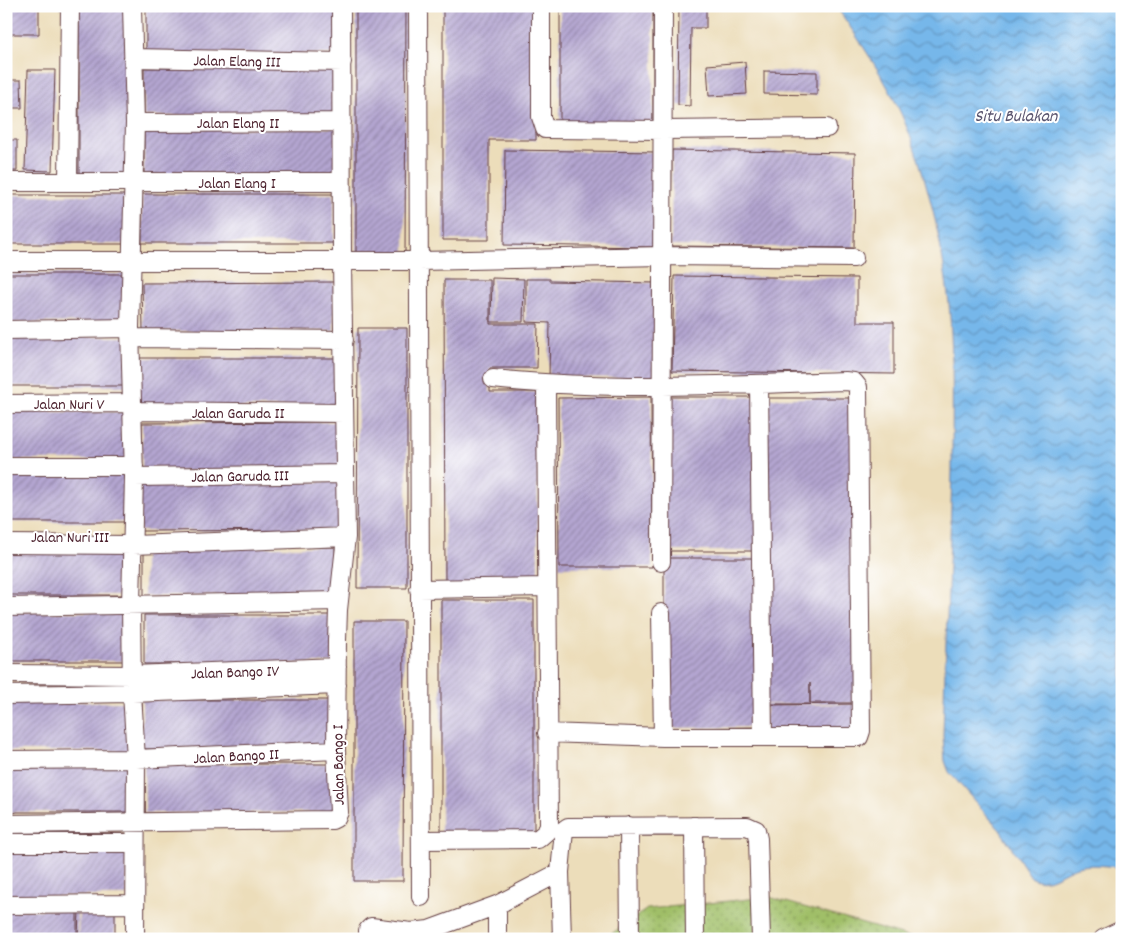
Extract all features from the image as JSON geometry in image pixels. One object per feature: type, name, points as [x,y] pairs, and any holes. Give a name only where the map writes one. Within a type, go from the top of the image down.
[{"type":"street","points":[[68,182],[70,6]]},
{"type":"street","points":[[132,6],[135,123],[131,333],[134,472],[131,604],[132,693],[136,759],[135,939]]},
{"type":"street","name":"Jalan Bango I","points":[[6,824],[332,820],[336,818],[339,812],[336,750],[339,601],[346,537],[341,6]]},
{"type":"street","points":[[418,6],[421,897]]},
{"type":"street","points":[[541,6],[541,118],[545,129],[827,128]]},
{"type":"street","points":[[661,562],[661,386],[664,256],[663,6]]},
{"type":"street","name":"Jalan Elang III","points":[[133,58],[342,62]]},
{"type":"street","name":"Jalan Elang II","points":[[135,123],[342,122]]},
{"type":"street","name":"Jalan Elang I","points":[[6,182],[342,182]]},
{"type":"street","points":[[6,262],[420,261],[664,256],[854,258]]},
{"type":"street","points":[[6,330],[344,340]]},
{"type":"street","points":[[493,379],[546,384],[661,386],[854,382],[858,387],[859,737],[663,738],[547,733]]},
{"type":"street","points":[[421,840],[538,839],[546,832],[550,822],[547,733],[546,384]]},
{"type":"street","points":[[759,384],[763,737]]},
{"type":"street","points":[[6,394],[132,402]]},
{"type":"street","name":"Jalan Nuri V","points":[[6,404],[132,402]]},
{"type":"street","name":"Jalan Garuda II","points":[[132,402],[344,413]]},
{"type":"street","name":"Jalan Garuda III","points":[[6,466],[134,472],[345,474]]},
{"type":"street","name":"Jalan Nuri III","points":[[6,536],[133,540]]},
{"type":"street","points":[[6,544],[346,537]]},
{"type":"street","points":[[419,588],[547,587]]},
{"type":"street","points":[[6,607],[339,601]]},
{"type":"street","points":[[661,613],[663,738]]},
{"type":"street","name":"Jalan Bango IV","points":[[6,674],[132,675],[338,667]]},
{"type":"street","points":[[6,695],[132,693],[337,685]]},
{"type":"street","name":"Jalan Bango II","points":[[6,760],[136,759],[336,750]]},
{"type":"street","points":[[629,826],[630,939]]},
{"type":"street","points":[[562,939],[560,872],[564,830],[568,828],[629,826],[747,826],[756,830],[758,840],[761,939]]},
{"type":"street","points":[[694,826],[695,939]]},
{"type":"street","points":[[6,843],[135,843]]},
{"type":"street","points":[[368,939],[368,930],[371,927],[412,932],[429,930],[497,905],[560,872]]},
{"type":"street","points":[[6,905],[135,904]]},
{"type":"street","points":[[497,905],[497,939]]},
{"type":"street","points":[[1103,939],[1122,930]]},
{"type":"green space","points":[[769,897],[916,939],[604,939],[647,909]]},
{"type":"water","name":"Situ Bulakan","points":[[836,6],[1122,6],[1122,868],[1087,865],[1043,881],[1031,877],[1000,830],[949,772],[945,761],[943,736],[952,471],[952,345],[946,283],[940,242],[930,201],[919,161],[905,123],[879,71]]},
{"type":"building","points":[[6,6],[39,6],[39,34],[6,34]]},
{"type":"building","points":[[146,6],[338,6],[338,54],[146,54]]},
{"type":"building","points":[[443,6],[536,6],[536,140],[489,140],[489,240],[443,240]]},
{"type":"building","points":[[560,6],[653,6],[653,128],[560,128]]},
{"type":"building","points":[[679,6],[706,6],[706,28],[691,28],[690,106],[678,105]]},
{"type":"building","points":[[79,7],[129,7],[128,175],[79,175]]},
{"type":"building","points":[[356,8],[406,8],[405,256],[356,255]]},
{"type":"building","points":[[745,62],[747,94],[709,96],[707,65]]},
{"type":"building","points":[[336,67],[336,116],[144,116],[144,68]]},
{"type":"building","points":[[28,70],[55,70],[52,171],[25,170]]},
{"type":"building","points":[[764,71],[817,72],[817,95],[764,94]]},
{"type":"building","points":[[6,80],[21,80],[22,108],[6,108]]},
{"type":"building","points":[[336,128],[336,177],[144,178],[144,129]]},
{"type":"building","points":[[6,140],[17,140],[17,171],[6,171]]},
{"type":"building","points":[[505,150],[658,152],[657,247],[504,245]]},
{"type":"building","points":[[672,150],[855,153],[854,248],[671,246]]},
{"type":"building","points":[[142,194],[334,194],[334,243],[142,243]]},
{"type":"building","points":[[6,195],[126,195],[126,244],[6,244]]},
{"type":"building","points":[[6,274],[127,274],[128,322],[6,323]]},
{"type":"building","points":[[674,276],[857,278],[857,322],[894,322],[894,374],[672,371]]},
{"type":"building","points":[[492,278],[524,279],[523,322],[491,322]]},
{"type":"building","points":[[526,279],[656,283],[655,378],[549,377],[550,323],[526,322]]},
{"type":"building","points":[[444,280],[490,280],[490,324],[538,324],[537,368],[490,368],[490,392],[537,392],[538,585],[445,586]]},
{"type":"building","points":[[334,282],[334,331],[143,331],[142,283]]},
{"type":"building","points":[[358,328],[407,328],[407,588],[357,588]]},
{"type":"building","points":[[6,337],[127,337],[127,386],[6,386]]},
{"type":"building","points":[[138,358],[341,358],[341,407],[138,407]]},
{"type":"building","points":[[651,397],[652,567],[559,567],[558,398]]},
{"type":"building","points":[[664,397],[757,397],[758,551],[665,551]]},
{"type":"building","points":[[763,398],[856,398],[857,703],[764,704]]},
{"type":"building","points":[[6,412],[128,412],[128,460],[6,460]]},
{"type":"building","points":[[340,422],[341,471],[142,471],[142,423]]},
{"type":"building","points":[[6,474],[132,474],[132,522],[6,522]]},
{"type":"building","points":[[140,482],[341,482],[341,530],[140,531]]},
{"type":"building","points":[[129,546],[129,595],[6,595],[6,547]]},
{"type":"building","points":[[144,547],[335,547],[336,596],[144,596]]},
{"type":"building","points":[[664,558],[757,558],[758,727],[664,728]]},
{"type":"building","points":[[441,600],[534,600],[534,836],[441,837]]},
{"type":"building","points":[[6,612],[128,612],[129,661],[6,661]]},
{"type":"building","points":[[144,615],[336,615],[336,663],[144,664]]},
{"type":"building","points":[[354,621],[404,621],[403,881],[354,881]]},
{"type":"building","points":[[142,700],[333,700],[334,748],[142,749]]},
{"type":"building","points":[[6,702],[128,702],[129,751],[6,751]]},
{"type":"building","points":[[855,704],[855,735],[766,735],[766,705]]},
{"type":"building","points":[[133,763],[133,812],[17,812],[6,815],[6,766]]},
{"type":"building","points":[[144,764],[336,764],[336,812],[145,813]]},
{"type":"building","points":[[127,847],[127,896],[6,896],[6,848]]},
{"type":"building","points":[[6,910],[77,910],[77,939],[6,939]]},
{"type":"building","points":[[79,910],[115,910],[115,939],[78,939]]}]
